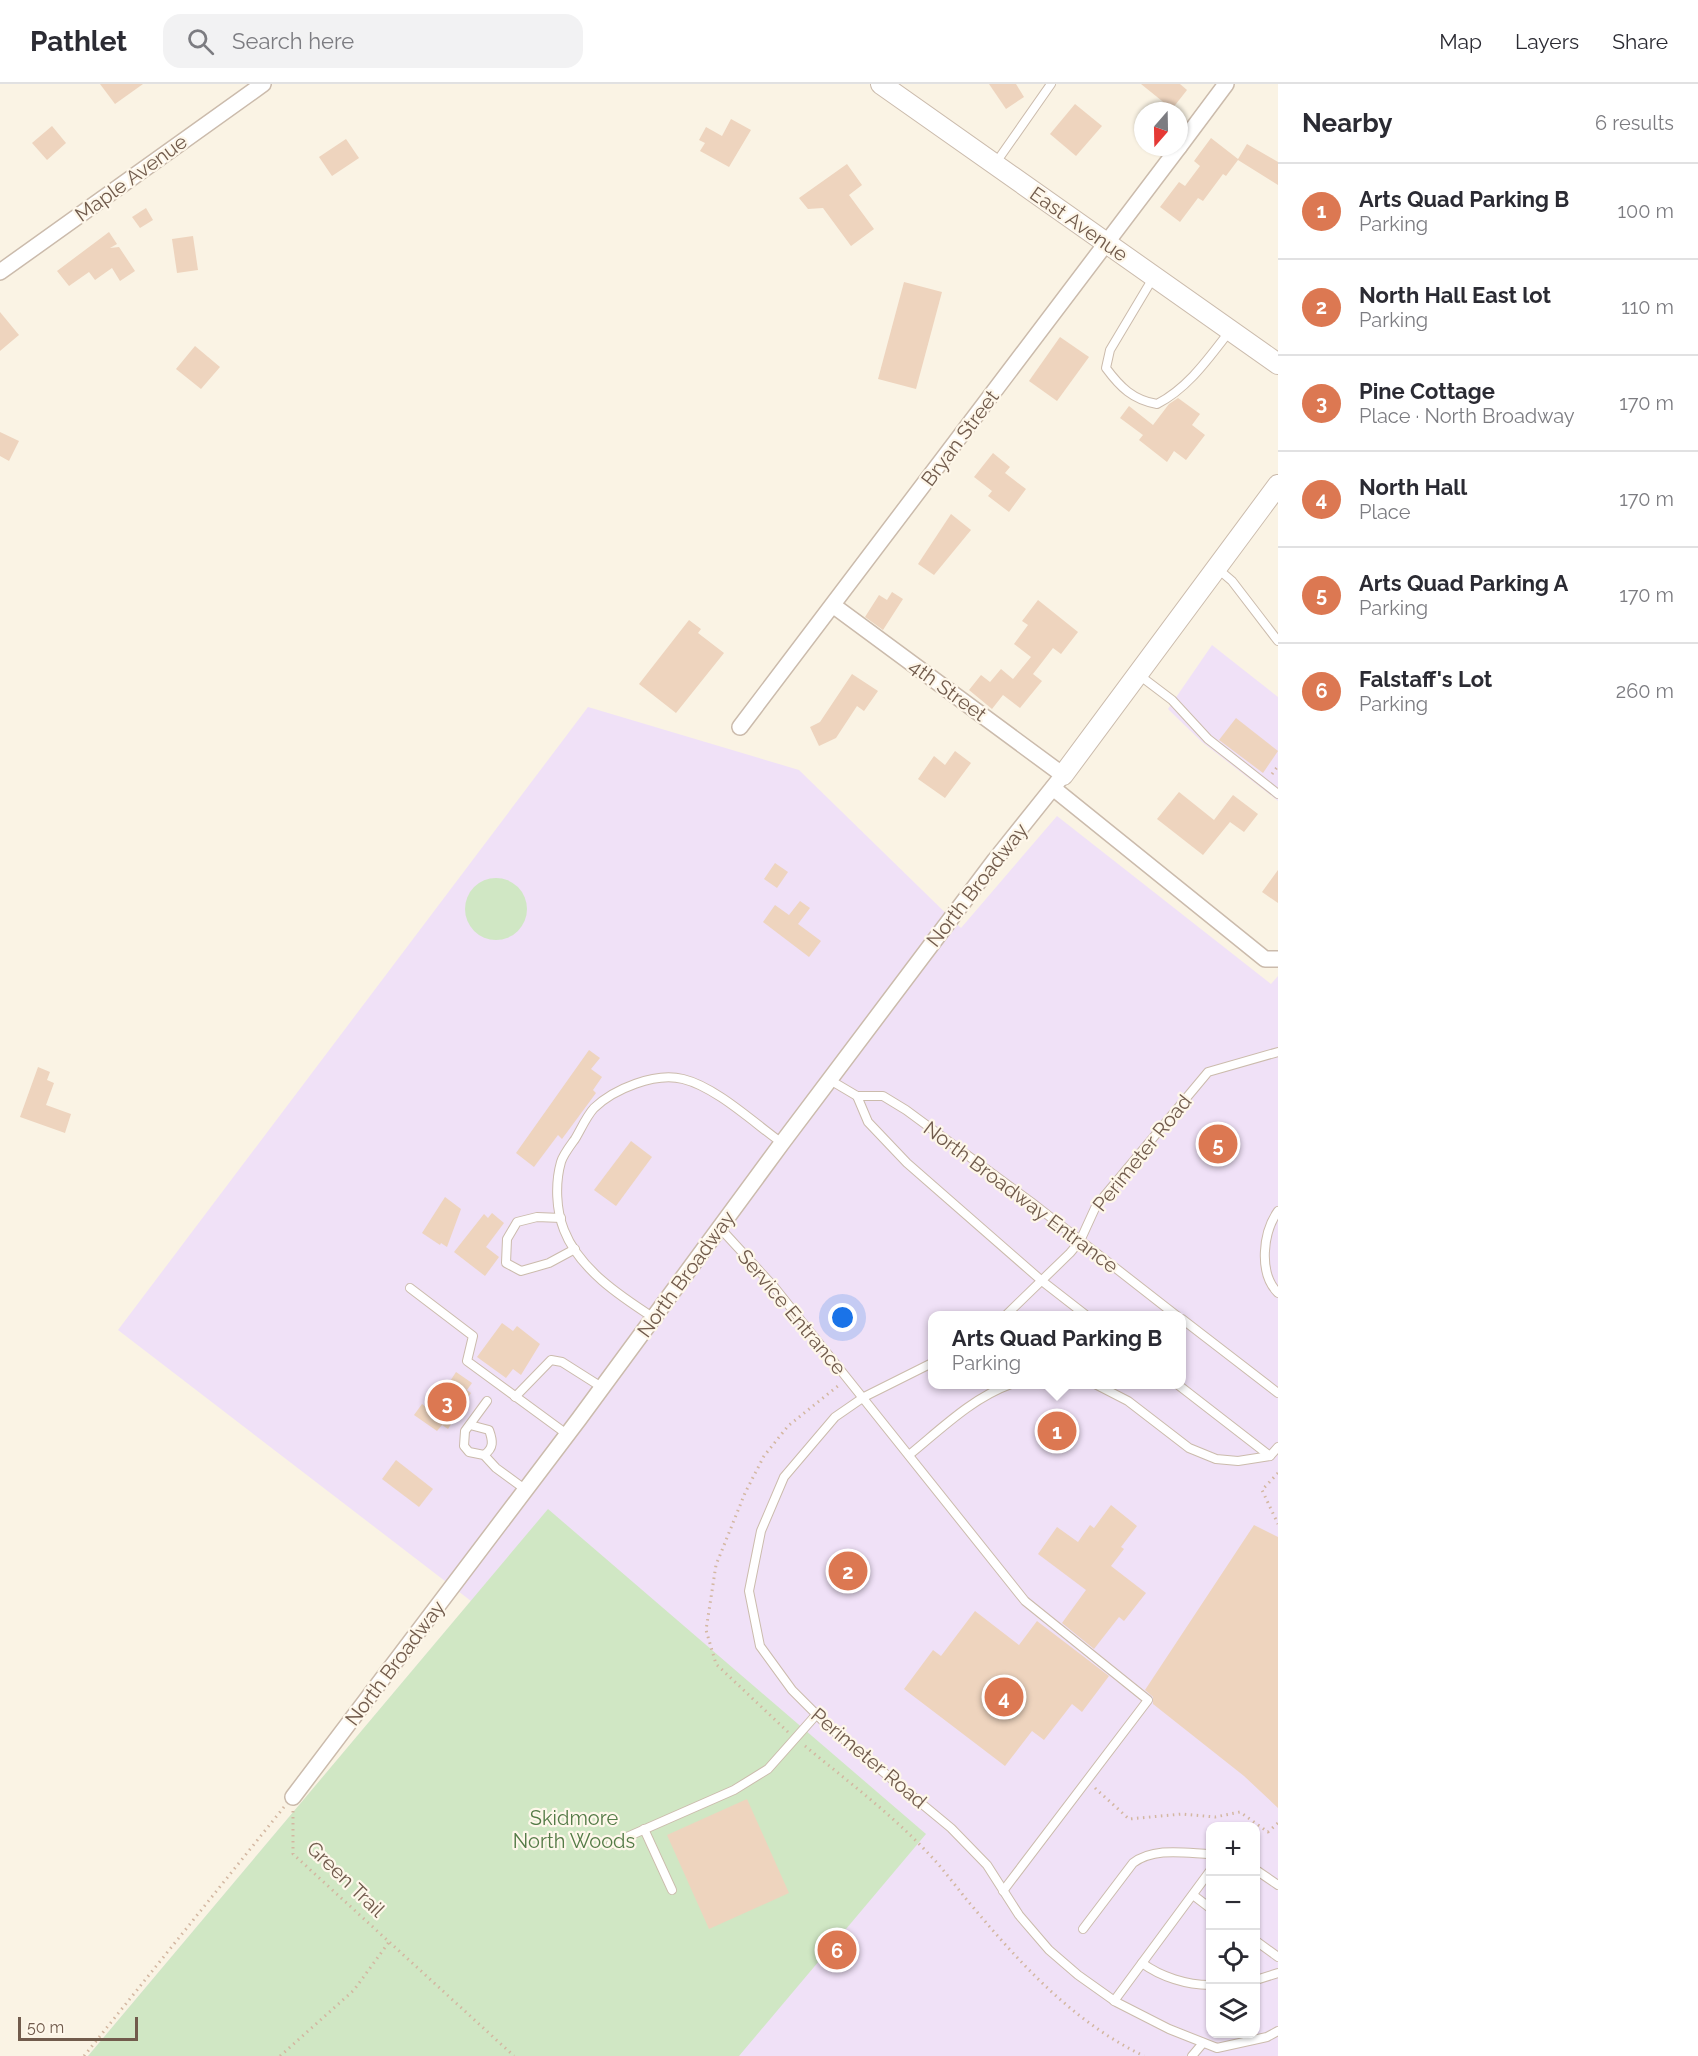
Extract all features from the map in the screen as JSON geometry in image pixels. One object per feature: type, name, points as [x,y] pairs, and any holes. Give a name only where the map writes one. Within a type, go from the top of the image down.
[{"type":"street","name":"Maple Avenue","points":[[0,272],[263,84]]},
{"type":"street","name":"East Avenue","points":[[881,84],[994,166],[1278,364]]},
{"type":"street","name":"Bryan Street","points":[[1188,135],[1226,84]]},
{"type":"street","name":"Bryan Street","points":[[740,727],[834,606],[1172,156]]},
{"type":"street","name":"North Broadway","points":[[293,1797],[568,1435],[782,1143],[994,860],[1139,675],[1278,484]]},
{"type":"street","name":"4th Street","points":[[834,606],[1058,781],[1271,959]]},
{"type":"lane","points":[[994,166],[1051,84]]},
{"type":"lane","points":[[1154,276],[1110,350],[1106,368],[1126,393],[1139,400],[1157,404],[1172,396],[1202,368],[1230,331]]},
{"type":"lane","points":[[1217,568],[1233,581],[1278,641]]},
{"type":"lane","points":[[1139,675],[1172,700],[1208,740],[1278,794]]},
{"type":"lane","name":"Perimeter Road","points":[[1010,1311],[1080,1241],[1096,1206],[1208,1072],[1278,1052]]},
{"type":"lane","points":[[654,1318],[625,1299],[585,1265],[564,1231],[557,1200],[561,1161],[592,1110],[606,1098],[634,1084],[661,1079],[682,1079],[712,1092],[782,1143]]},
{"type":"lane","name":"North Broadway Entrance","points":[[830,1080],[857,1096],[883,1096],[906,1110],[1171,1311]]},
{"type":"lane","name":"North Broadway Entrance","points":[[857,1096],[868,1122],[907,1163],[1042,1281],[1081,1311]]},
{"type":"lane","points":[[1278,1211],[1265,1242],[1266,1272],[1278,1293]]},
{"type":"lane","points":[[561,1218],[537,1217],[517,1222],[507,1239],[506,1263],[521,1271],[549,1263],[575,1249]]},
{"type":"lane","name":"Service Entrance","points":[[720,1228],[775,1288],[1025,1601],[1148,1700],[1086,1781]]},
{"type":"lane","points":[[410,1288],[473,1336],[467,1361],[568,1435]]},
{"type":"lane","points":[[1186,1322],[1278,1393]]},
{"type":"lane","points":[[515,1397],[550,1360],[562,1362],[603,1388]]},
{"type":"lane","name":"Perimeter Road","points":[[928,1365],[864,1397],[835,1417],[784,1477],[761,1531],[750,1591],[760,1646],[792,1690],[816,1714],[951,1828],[987,1865],[1018,1915],[1049,1950],[1114,2001],[1217,2048],[1267,2037],[1278,2031]]},
{"type":"lane","points":[[909,1455],[968,1407],[998,1389]]},
{"type":"lane","points":[[1105,1389],[1128,1401],[1189,1448],[1216,1459],[1238,1461],[1270,1456],[1278,1447]]},
{"type":"lane","points":[[1183,1389],[1270,1456]]},
{"type":"lane","points":[[487,1401],[463,1438],[464,1446],[469,1452],[484,1455],[496,1468],[526,1490]]},
{"type":"lane","points":[[470,1425],[489,1430],[493,1441],[490,1451],[484,1455]]},
{"type":"lane","points":[[611,1844],[734,1790],[768,1768],[816,1714]]},
{"type":"lane","points":[[1003,1891],[1086,1781]]},
{"type":"lane","points":[[644,1829],[672,1890]]},
{"type":"lane","points":[[1083,1929],[1133,1863],[1143,1855],[1170,1852],[1206,1854]]},
{"type":"lane","points":[[1260,1873],[1278,1885]]},
{"type":"lane","points":[[1114,2001],[1206,1876]]},
{"type":"lane","points":[[1193,1895],[1206,1905]]},
{"type":"lane","points":[[1260,1944],[1278,1957]]},
{"type":"lane","points":[[1142,1963],[1152,1970],[1181,1981],[1206,1984]]},
{"type":"lane","points":[[1260,1979],[1278,1973]]},
{"type":"lane","points":[[1192,2056],[1203,2043]]},
{"type":"path","points":[[848,1378],[788,1426],[764,1456],[745,1493],[716,1565],[706,1630],[716,1664],[795,1738],[897,1823],[927,1852],[999,1937],[1062,2003],[1112,2040],[1144,2056]]},
{"type":"path","points":[[1278,1473],[1262,1490],[1278,1524]]},
{"type":"path","points":[[1086,1781],[1129,1819],[1182,1814],[1215,1817],[1240,1812],[1268,1832],[1278,1823]]},
{"type":"path","points":[[84,2056],[293,1797]]},
{"type":"path","name":"Green Trail","points":[[293,1797],[293,1854],[514,2056]]},
{"type":"path","name":"Green Trail","points":[[280,2056],[354,1990],[390,1942]]},
{"type":"shaded area","points":[[1212,645],[1278,697],[1278,801],[1202,742],[1168,709]]},
{"type":"shaded area","points":[[588,707],[799,770],[961,928],[1057,816],[1271,984],[1278,976],[1278,2056],[88,2056],[471,1601],[118,1330]]},
{"type":"green space","points":[[490,878],[502,878],[518,887],[525,897],[527,909],[525,921],[518,931],[502,940],[490,940],[479,935],[470,926],[465,915],[465,903],[470,892],[479,883]]},
{"type":"green space","name":"Skidmore North Woods","points":[[548,1509],[926,1834],[739,2056],[88,2056]]},
{"type":"building","points":[[100,84],[143,84],[115,104]]},
{"type":"building","points":[[989,84],[1016,84],[1024,97],[1006,109]]},
{"type":"building","points":[[1141,84],[1180,84],[1187,90],[1178,102],[1163,102]]},
{"type":"building","points":[[1075,104],[1102,126],[1076,156],[1050,134]]},
{"type":"building","points":[[731,119],[751,130],[729,167],[700,151],[705,143],[699,140],[706,127],[722,136]]},
{"type":"building","points":[[52,126],[66,143],[47,160],[32,143]]},
{"type":"building","points":[[1211,138],[1238,159],[1247,144],[1278,162],[1278,185],[1238,160],[1226,176],[1223,174],[1203,201],[1198,198],[1180,222],[1160,207],[1179,182],[1185,186],[1200,166],[1194,161]]},
{"type":"building","points":[[346,139],[359,158],[332,176],[319,157]]},
{"type":"building","points":[[847,164],[862,185],[849,195],[874,229],[851,246],[823,208],[808,209],[799,198]]},
{"type":"building","points":[[146,208],[153,220],[140,228],[132,217]]},
{"type":"building","points":[[109,232],[117,244],[110,248],[119,247],[135,271],[120,281],[112,268],[95,280],[89,272],[69,286],[57,271]]},
{"type":"building","points":[[193,236],[198,270],[177,273],[172,239]]},
{"type":"building","points":[[904,282],[942,292],[916,389],[878,379]]},
{"type":"building","points":[[0,312],[19,335],[0,351]]},
{"type":"building","points":[[1060,337],[1089,357],[1057,401],[1029,381]]},
{"type":"building","points":[[195,346],[220,367],[201,389],[176,369]]},
{"type":"building","points":[[1178,398],[1200,414],[1192,425],[1205,435],[1186,460],[1174,451],[1167,462],[1139,440],[1143,435],[1120,418],[1129,406],[1153,425],[1169,404]]},
{"type":"building","points":[[0,432],[19,441],[9,461],[0,456]]},
{"type":"building","points":[[993,453],[1010,467],[1005,473],[1026,489],[1009,512],[988,496],[992,491],[974,477]]},
{"type":"building","points":[[951,514],[971,530],[934,575],[918,564]]},
{"type":"building","points":[[892,592],[903,599],[883,630],[865,617],[879,595],[887,600]]},
{"type":"building","points":[[1038,600],[1078,632],[1061,654],[1053,648],[1033,674],[1042,681],[1020,708],[1003,695],[992,709],[969,690],[981,675],[990,682],[1001,669],[1013,679],[1031,657],[1014,644],[1028,625],[1022,621]]},
{"type":"building","points":[[689,620],[701,629],[698,633],[724,653],[676,713],[639,684]]},
{"type":"building","points":[[852,674],[878,691],[864,711],[857,706],[836,738],[819,746],[810,727],[820,722]]},
{"type":"building","points":[[1236,718],[1278,751],[1263,773],[1219,740]]},
{"type":"building","points":[[955,751],[971,763],[945,798],[918,779],[934,756],[945,765]]},
{"type":"building","points":[[1179,792],[1214,820],[1233,795],[1258,814],[1244,832],[1230,822],[1203,855],[1157,819]]},
{"type":"building","points":[[775,863],[788,872],[777,888],[764,879]]},
{"type":"building","points":[[1278,870],[1278,903],[1262,892]]},
{"type":"building","points":[[800,901],[810,908],[798,924],[821,941],[809,957],[763,922],[775,905],[789,915]]},
{"type":"building","points":[[589,1050],[600,1058],[591,1069],[602,1077],[593,1090],[596,1093],[562,1139],[558,1135],[534,1167],[516,1153]]},
{"type":"building","points":[[38,1067],[50,1072],[47,1080],[54,1083],[46,1105],[71,1114],[65,1133],[20,1117]]},
{"type":"building","points":[[631,1141],[652,1157],[616,1206],[594,1190]]},
{"type":"building","points":[[445,1197],[461,1209],[447,1247],[422,1233]]},
{"type":"building","points":[[492,1213],[504,1223],[486,1247],[499,1257],[485,1276],[454,1252],[484,1214],[488,1218]]},
{"type":"building","points":[[502,1323],[513,1331],[517,1326],[540,1344],[521,1375],[513,1369],[506,1378],[477,1357]]},
{"type":"building","points":[[456,1372],[472,1383],[467,1390],[471,1393],[448,1429],[442,1425],[437,1431],[414,1415],[422,1404],[431,1411]]},
{"type":"building","points":[[396,1460],[433,1489],[419,1507],[382,1479]]},
{"type":"building","points":[[1111,1505],[1137,1526],[1121,1547],[1124,1549],[1111,1566],[1146,1593],[1124,1621],[1119,1617],[1094,1649],[1062,1623],[1086,1590],[1038,1554],[1057,1527],[1078,1542],[1090,1525],[1094,1528]]},
{"type":"building","points":[[1254,1525],[1278,1537],[1278,1808],[1244,1776],[1153,1704],[1153,1697],[1145,1690]]},
{"type":"building","points":[[975,1611],[1019,1645],[1037,1621],[1109,1676],[1082,1712],[1072,1704],[1044,1740],[1032,1731],[1005,1766],[904,1689],[933,1650],[941,1656]]},
{"type":"building","points":[[747,1799],[789,1893],[709,1929],[667,1835]]},
{"type":"place","name":"Arts Quad Parking A","points":[[1218,1144]]},
{"type":"place","name":"Pine Cottage","points":[[447,1402]]},
{"type":"place","name":"Arts Quad Parking B","points":[[1057,1431]]},
{"type":"place","name":"North Hall East lot","points":[[848,1571]]},
{"type":"place","name":"North Hall","points":[[1004,1697]]},
{"type":"place","name":"Falstaff's Lot","points":[[837,1950]]}]
